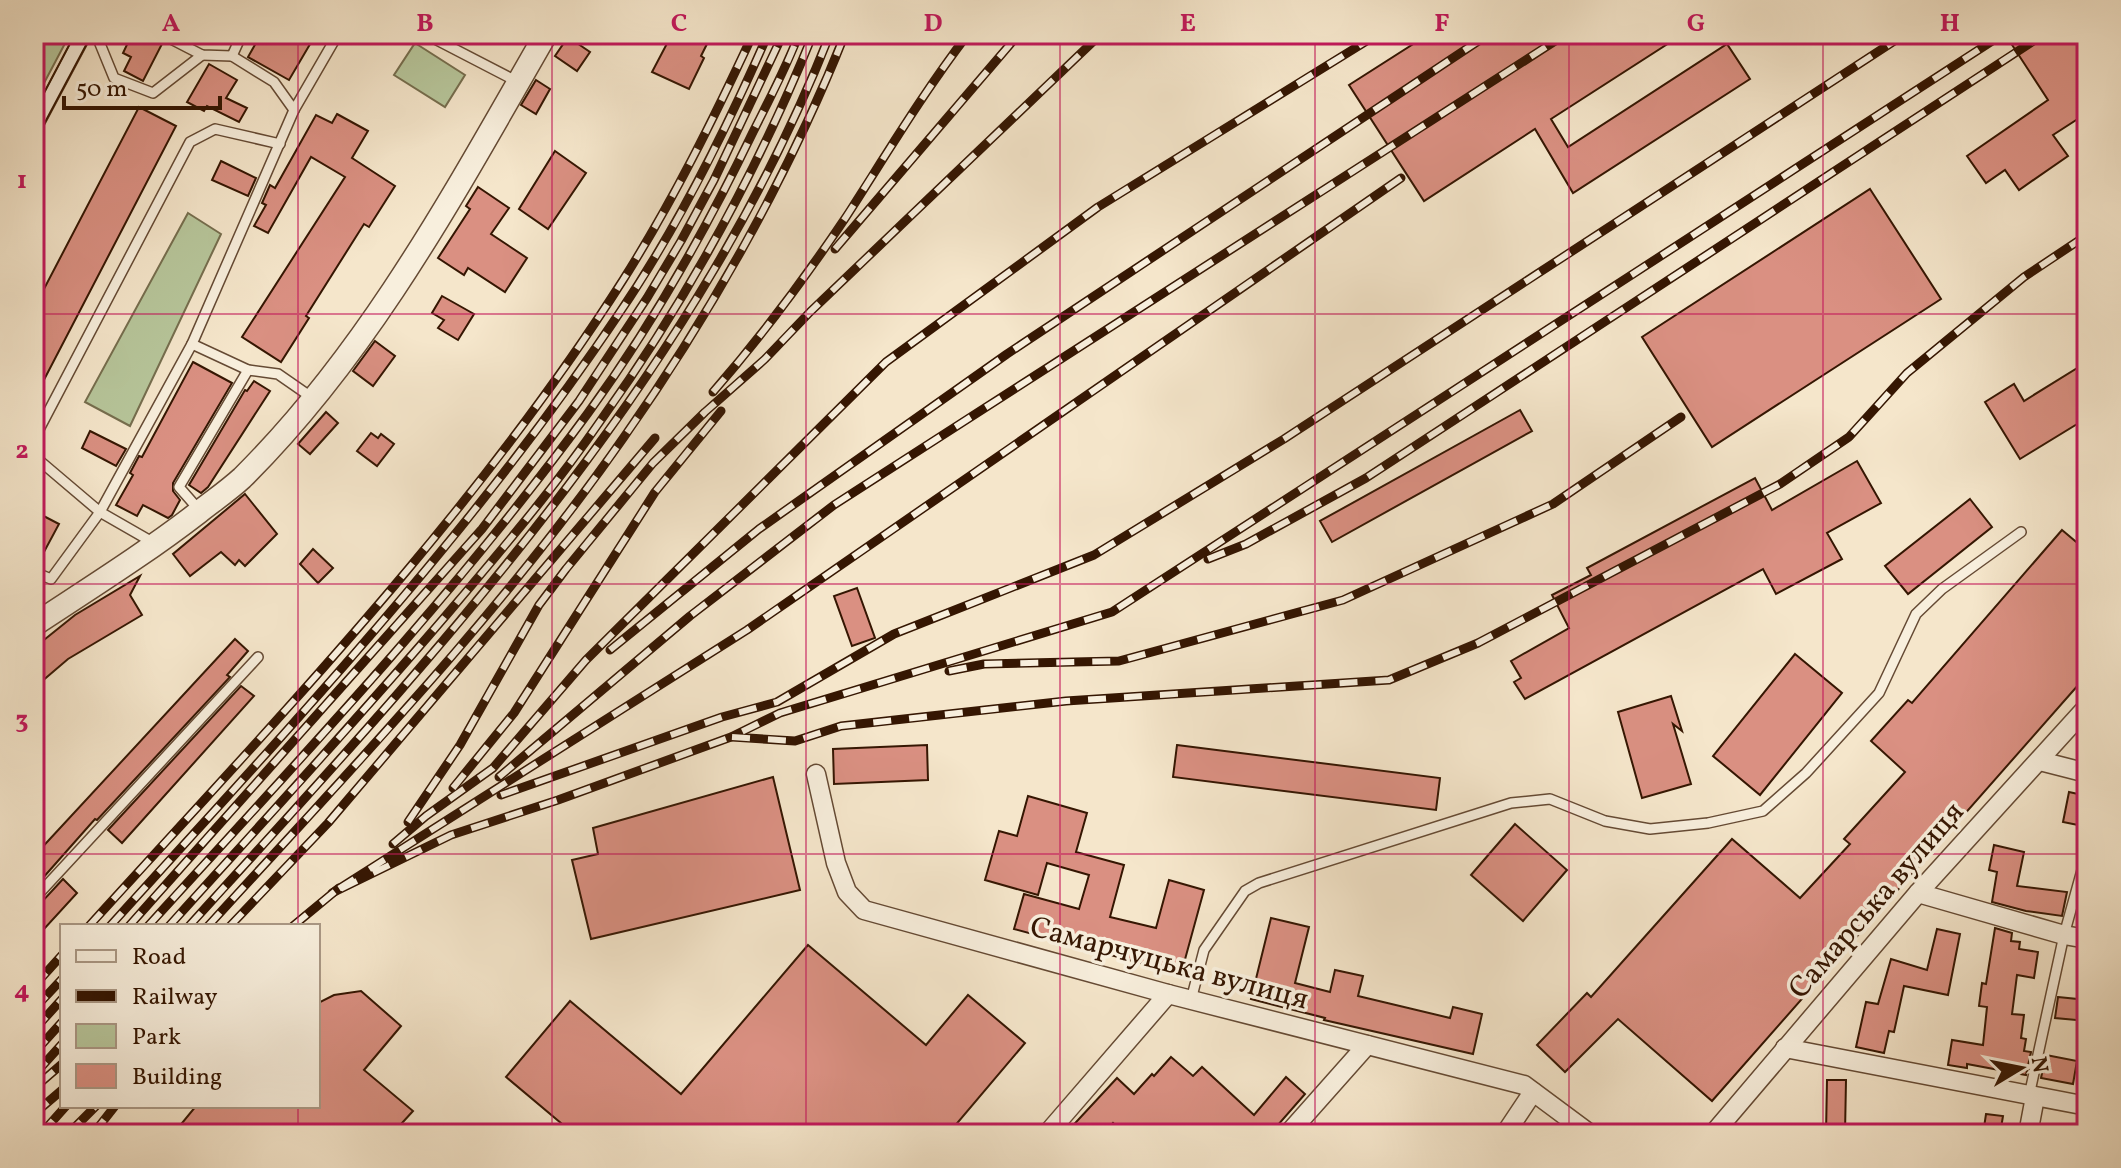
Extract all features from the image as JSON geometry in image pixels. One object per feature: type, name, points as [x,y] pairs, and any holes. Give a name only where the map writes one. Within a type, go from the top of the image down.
[{"type":"street","points":[[34,128],[84,34]]},
{"type":"street","points":[[34,625],[157,544],[240,480],[314,399],[370,325],[428,238],[546,34]]},
{"type":"street","name":"Самарська вулиця","points":[[1713,1134],[1918,893],[2087,707]]},
{"type":"street","points":[[2040,761],[2087,773]]},
{"type":"street","name":"Самарчуцька вулиця","points":[[816,774],[836,863],[847,892],[864,910],[1168,994],[1524,1085],[1590,1134]]},
{"type":"street","points":[[1918,893],[2087,939]]},
{"type":"street","points":[[1047,1134],[1168,994]]},
{"type":"street","points":[[1288,1134],[1367,1045]]},
{"type":"street","points":[[1785,1048],[2087,1106]]},
{"type":"street","points":[[1505,1134],[1533,1092]]},
{"type":"street","points":[[2028,1134],[2032,1096]]},
{"type":"lane","points":[[96,34],[114,78],[153,93],[202,55]]},
{"type":"lane","points":[[171,34],[171,39],[202,55],[232,56],[274,82],[294,110]]},
{"type":"lane","points":[[232,56],[242,34]]},
{"type":"lane","points":[[34,572],[51,579],[100,512],[192,344],[294,110],[338,34]]},
{"type":"lane","points":[[432,35],[518,82]]},
{"type":"lane","points":[[34,439],[190,142],[215,129],[280,144]]},
{"type":"lane","points":[[192,344],[248,370],[278,374],[314,399]]},
{"type":"lane","points":[[200,511],[179,487],[248,370]]},
{"type":"lane","points":[[34,456],[100,512],[157,544]]},
{"type":"lane","points":[[1191,1000],[1204,950],[1245,891],[1259,883],[1511,803],[1550,799],[1605,821],[1650,829],[1708,823],[1763,811],[1806,773],[1879,693],[1916,614],[1942,589],[2021,532]]},
{"type":"lane","points":[[34,899],[258,657]]},
{"type":"lane","points":[[2032,1096],[2064,935],[2087,852]]},
{"type":"green space","points":[[34,34],[70,34],[34,102]]},
{"type":"green space","points":[[415,43],[465,75],[445,107],[394,75]]},
{"type":"green space","points":[[188,213],[221,234],[130,426],[85,402]]},
{"type":"building","points":[[132,34],[164,34],[164,40],[143,81],[124,71],[131,57],[123,53]]},
{"type":"building","points":[[261,34],[316,34],[289,80],[248,57]]},
{"type":"building","points":[[672,34],[712,34],[689,89],[652,72]]},
{"type":"building","points":[[1429,34],[1683,34],[1551,119],[1568,147],[1727,44],[1750,79],[1573,193],[1535,129],[1424,201],[1349,85]]},
{"type":"building","points":[[2005,34],[2087,34],[2087,113],[2053,135],[2068,156],[2019,190],[2005,170],[1986,183],[1967,156],[2048,100]]},
{"type":"building","points":[[568,37],[590,52],[577,71],[555,56]]},
{"type":"building","points":[[209,64],[237,80],[226,98],[247,108],[239,122],[207,106],[204,111],[187,102]]},
{"type":"building","points":[[536,80],[550,89],[536,114],[521,105]]},
{"type":"building","points":[[139,107],[176,126],[34,399],[34,308]]},
{"type":"building","points":[[337,114],[368,131],[352,158],[395,186],[369,227],[364,224],[281,362],[242,337],[345,177],[311,157],[268,233],[254,226],[266,205],[262,203],[270,185],[275,188],[316,115],[332,123]]},
{"type":"building","points":[[555,151],[586,173],[548,229],[519,209]]},
{"type":"building","points":[[221,161],[256,178],[248,196],[212,180]]},
{"type":"building","points":[[478,187],[509,208],[491,234],[527,258],[505,292],[468,268],[464,275],[438,258],[470,209],[466,206]]},
{"type":"building","points":[[1870,189],[1941,299],[1712,447],[1642,337]]},
{"type":"building","points":[[442,296],[474,314],[458,340],[438,328],[444,320],[432,313]]},
{"type":"building","points":[[375,341],[395,356],[373,386],[353,371]]},
{"type":"building","points":[[193,362],[232,383],[173,483],[173,491],[180,500],[172,515],[168,518],[143,505],[137,516],[116,505],[133,475],[130,473],[139,456],[142,457]]},
{"type":"building","points":[[2087,362],[2087,418],[2020,459],[1985,402],[2014,384],[2024,401]]},
{"type":"building","points":[[254,381],[270,391],[208,487],[201,493],[189,485],[245,390]]},
{"type":"building","points":[[1520,410],[1532,431],[1332,542],[1320,521]]},
{"type":"building","points":[[326,412],[338,423],[310,454],[298,444]]},
{"type":"building","points":[[90,431],[126,449],[116,466],[82,448]]},
{"type":"building","points":[[371,433],[378,438],[381,434],[394,444],[377,466],[357,451]]},
{"type":"building","points":[[1857,461],[1881,503],[1827,533],[1842,559],[1776,594],[1763,569],[1525,699],[1514,682],[1521,678],[1511,661],[1569,628],[1552,595],[1591,575],[1587,568],[1755,478],[1772,510]]},
{"type":"building","points":[[245,494],[277,534],[245,566],[239,560],[235,565],[221,552],[190,576],[173,554]]},
{"type":"building","points":[[1970,499],[1992,527],[1908,594],[1885,566]]},
{"type":"building","points":[[34,511],[59,524],[37,565],[34,565]]},
{"type":"building","points":[[2062,530],[2087,551],[2087,675],[1712,1101],[1618,1019],[1565,1072],[1537,1045],[1587,993],[1591,997],[1732,839],[1800,898],[1850,844],[1844,839],[1905,772],[1871,741],[1908,700],[1912,703]]},
{"type":"building","points":[[313,549],[333,568],[318,583],[300,564]]},
{"type":"building","points":[[140,576],[130,595],[142,615],[68,659],[34,688],[34,648],[75,615]]},
{"type":"building","points":[[857,588],[875,638],[852,646],[834,596]]},
{"type":"building","points":[[235,639],[248,651],[227,675],[230,677],[34,888],[34,852],[36,854]]},
{"type":"building","points":[[1795,654],[1842,693],[1760,795],[1713,756]]},
{"type":"building","points":[[241,686],[254,696],[122,843],[108,830]]},
{"type":"building","points":[[1671,696],[1682,731],[1673,724],[1691,784],[1642,798],[1618,712]]},
{"type":"building","points":[[927,745],[928,780],[834,784],[833,749]]},
{"type":"building","points":[[1177,745],[1440,778],[1436,810],[1173,777]]},
{"type":"building","points":[[773,777],[800,890],[591,939],[572,860],[598,854],[593,828]]},
{"type":"building","points":[[2069,792],[2087,796],[2083,826],[2063,822]]},
{"type":"building","points":[[1028,796],[1087,813],[1076,852],[1124,865],[1110,917],[1156,928],[1169,880],[1204,890],[1181,974],[1014,929],[1024,894],[1079,909],[1089,875],[1047,863],[1038,895],[985,880],[999,831],[1017,836]]},
{"type":"building","points":[[1515,824],[1567,870],[1523,921],[1471,875]]},
{"type":"building","points":[[1994,845],[2024,852],[2017,886],[2067,892],[2062,916],[1992,902],[1997,872],[1989,870]]},
{"type":"building","points":[[63,879],[77,893],[34,940],[34,906],[40,904]]},
{"type":"building","points":[[1271,918],[1309,927],[1295,983],[1330,992],[1335,970],[1363,976],[1358,996],[1450,1018],[1453,1007],[1482,1014],[1473,1054],[1324,1020],[1251,999]]},
{"type":"building","points":[[1995,928],[2012,933],[2011,941],[2020,942],[2019,949],[2038,952],[2034,978],[2017,975],[2012,1014],[2024,1015],[2021,1038],[2026,1039],[2024,1051],[2031,1052],[2026,1075],[1967,1064],[1967,1068],[1948,1065],[1952,1040],[1983,1045],[1987,1007],[1979,1006],[1982,983],[1986,984]]},
{"type":"building","points":[[1937,929],[1960,934],[1948,995],[1904,986],[1894,1032],[1889,1031],[1884,1053],[1856,1047],[1866,1002],[1878,1004],[1891,959],[1927,970]]},
{"type":"building","points":[[808,945],[926,1045],[968,995],[1025,1043],[948,1134],[574,1134],[506,1077],[570,1001],[681,1094]]},
{"type":"building","points":[[361,991],[401,1026],[364,1070],[413,1111],[392,1134],[173,1134],[194,1108],[320,1108],[320,1002],[334,995]]},
{"type":"building","points":[[2058,997],[2087,1000],[2087,1021],[2055,1018]]},
{"type":"building","points":[[2046,1055],[2077,1061],[2073,1084],[2041,1078]]},
{"type":"building","points":[[1171,1057],[1193,1076],[1202,1067],[1254,1115],[1286,1077],[1305,1094],[1270,1134],[1124,1134],[1113,1123],[1103,1134],[1065,1134],[1117,1078],[1134,1094]]},
{"type":"building","points":[[1827,1080],[1846,1080],[1845,1134],[1826,1134]]},
{"type":"building","points":[[1986,1114],[2003,1116],[2000,1134],[1983,1134]]},
{"type":"tram line","points":[[34,112],[75,34]]},
{"type":"tram line","points":[[34,143],[92,34]]},
{"type":"railway","points":[[91,924],[370,614],[503,452],[565,367],[659,220],[753,34]]},
{"type":"railway","points":[[112,924],[377,628],[441,552],[563,394],[642,279],[682,211],[768,34]]},
{"type":"railway","points":[[131,924],[482,529],[579,401],[681,241],[714,180],[783,34]]},
{"type":"railway","points":[[150,924],[430,611],[485,546],[588,413],[634,346],[697,241],[799,34]]},
{"type":"railway","points":[[171,924],[443,619],[583,446],[662,329],[718,233],[769,135],[813,34]]},
{"type":"railway","points":[[191,924],[464,616],[551,508],[632,397],[707,281],[774,161],[830,34]]},
{"type":"railway","points":[[210,924],[477,627],[577,502],[624,437],[687,342],[746,242],[799,138],[845,34]]},
{"type":"railway","points":[[713,392],[815,262],[920,101],[968,34]]},
{"type":"railway","points":[[835,249],[1019,34]]},
{"type":"railway","points":[[408,822],[460,745],[539,605],[653,463],[1101,34]]},
{"type":"railway","points":[[393,844],[493,768],[586,660],[886,362],[1098,207],[1378,34]]},
{"type":"railway","points":[[610,650],[759,529],[1007,354],[1489,34]]},
{"type":"railway","points":[[499,777],[690,616],[834,505],[1566,34]]},
{"type":"railway","points":[[501,795],[722,717],[777,702],[894,634],[1094,555],[1284,439],[1905,34]]},
{"type":"railway","points":[[1401,178],[747,630],[332,893],[451,835],[731,737],[780,713],[1112,612],[2003,34]]},
{"type":"railway","points":[[1208,559],[1246,544],[1366,478],[2044,34]]},
{"type":"railway","points":[[732,737],[795,741],[841,726],[1066,701],[1389,680],[1478,643],[1780,484],[1849,437],[1907,373],[2024,277],[2087,235]]},
{"type":"railway","points":[[453,788],[514,713],[655,492],[721,411]]},
{"type":"railway","points":[[949,671],[984,664],[1119,661],[1343,600],[1553,504],[1681,417]]},
{"type":"railway","points":[[232,924],[328,823],[655,438]]},
{"type":"railway","points":[[295,924],[339,888]]},
{"type":"railway","points":[[34,986],[60,957]]},
{"type":"railway","points":[[34,1009],[60,981]]},
{"type":"railway","points":[[34,1030],[60,1001]]},
{"type":"railway","points":[[34,1053],[60,1024]]},
{"type":"railway","points":[[34,1075],[60,1046]]},
{"type":"railway","points":[[40,1083],[60,1066]]},
{"type":"railway","points":[[34,1114],[60,1092]]},
{"type":"railway","points":[[41,1134],[64,1108]]},
{"type":"railway","points":[[68,1134],[94,1108]]},
{"type":"railway","points":[[93,1134],[113,1108]]}]
